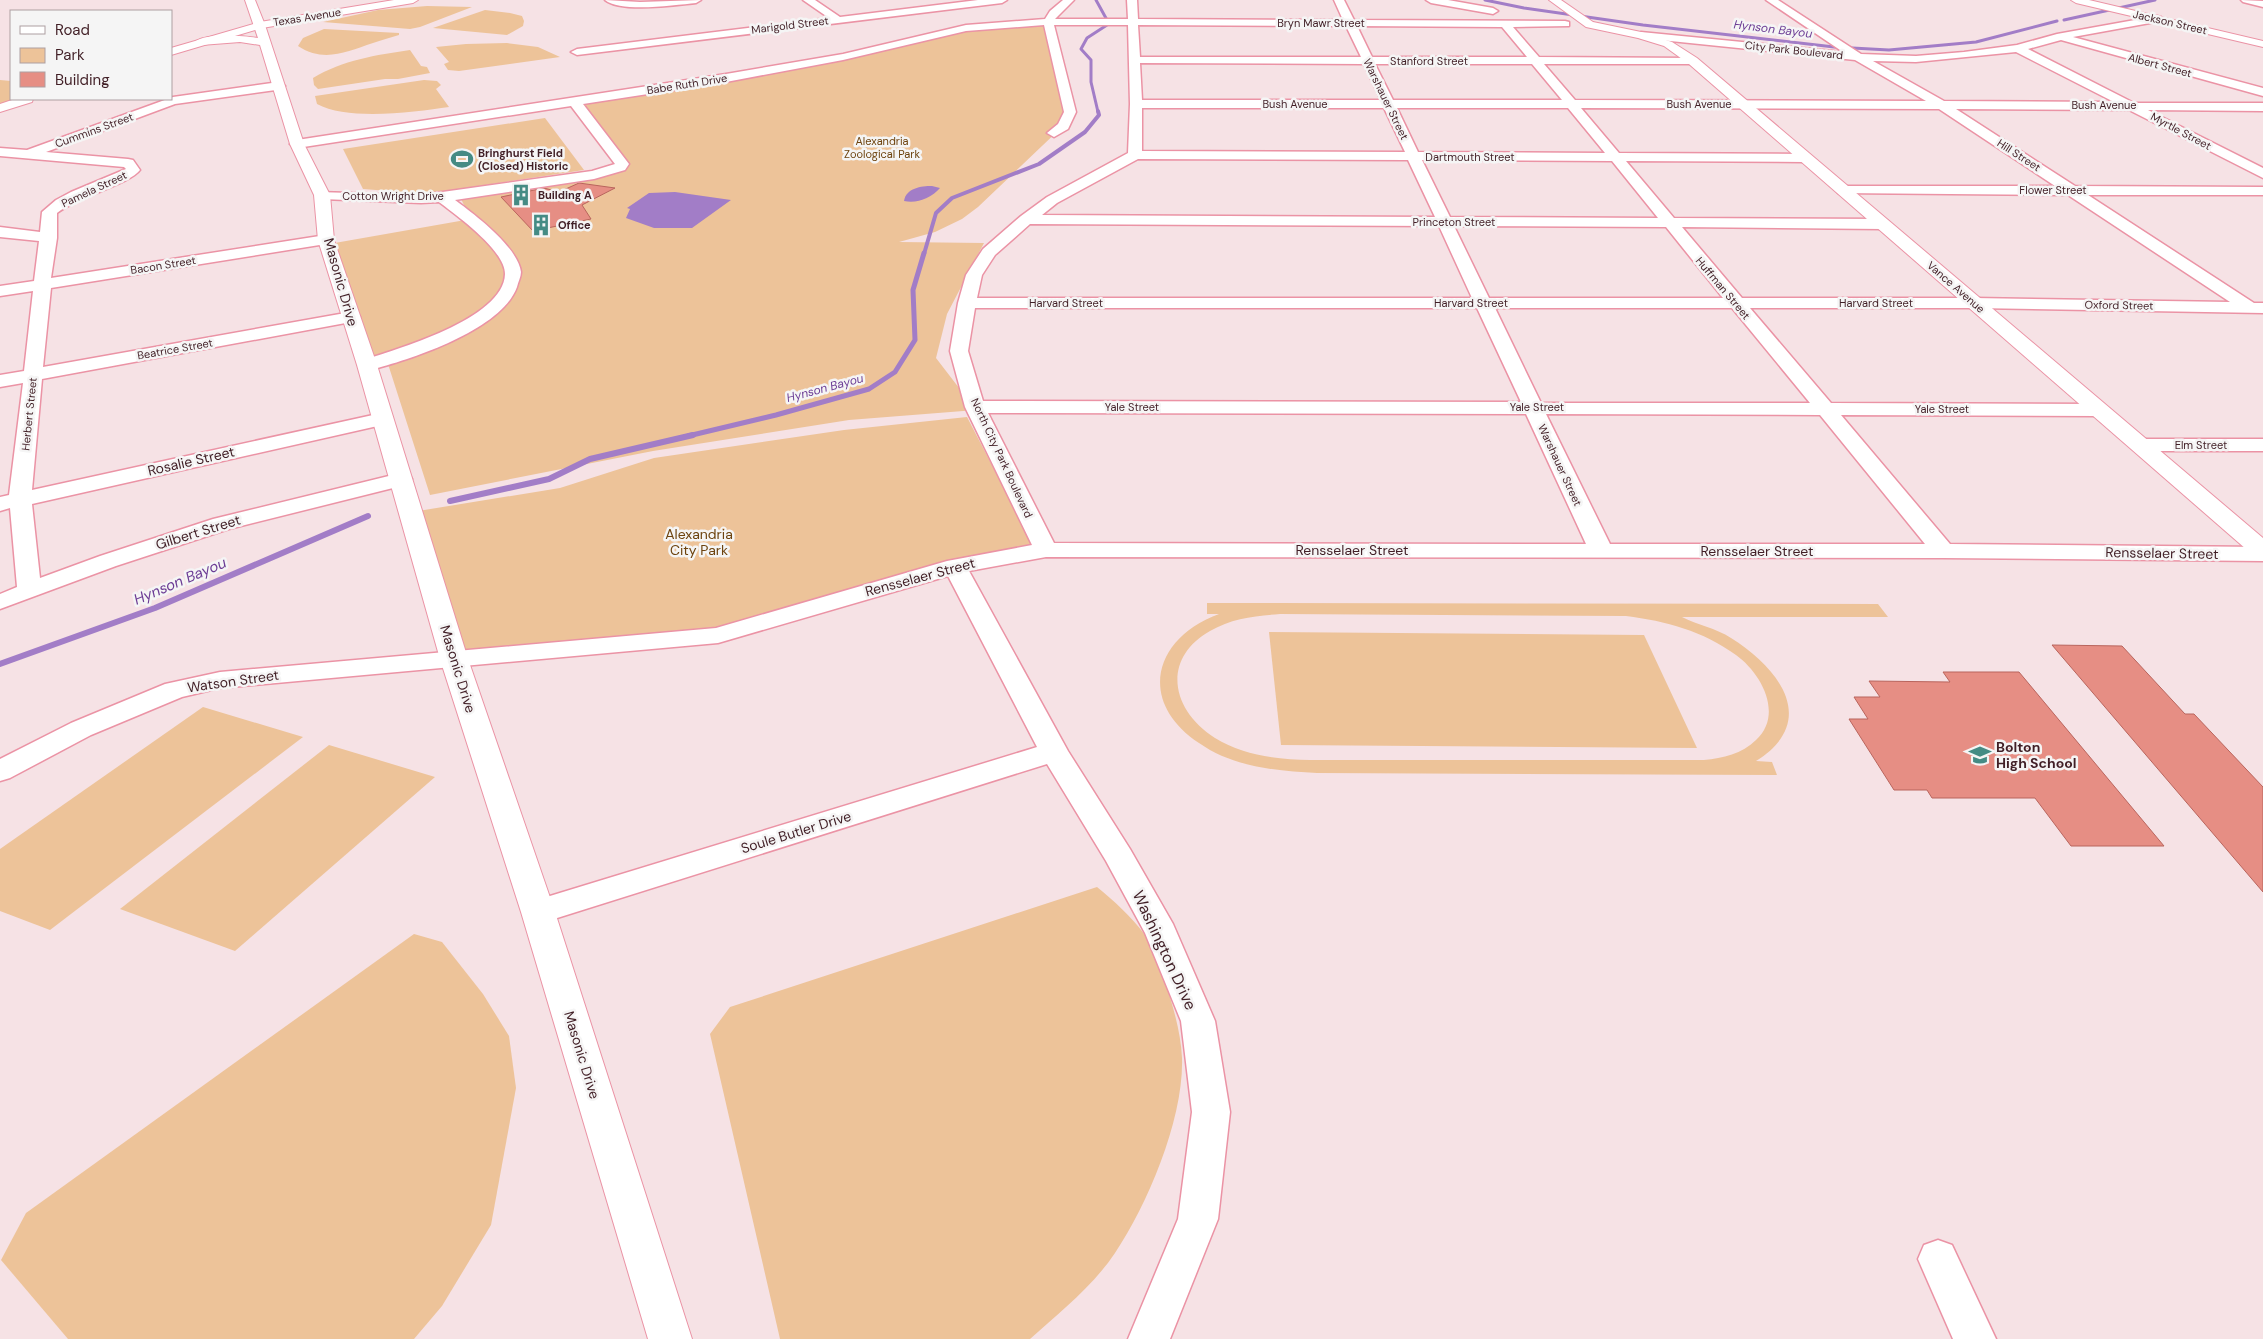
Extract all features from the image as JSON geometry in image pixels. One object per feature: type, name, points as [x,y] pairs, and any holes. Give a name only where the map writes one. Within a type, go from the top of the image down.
[{"type":"main road","name":"Masonic Drive","points":[[250,0],[296,144],[322,195],[326,240],[367,365],[454,659],[538,912],[670,1339]]},
{"type":"main road","name":"Texas Avenue","points":[[262,34],[413,0]]},
{"type":"main road","points":[[1554,0],[1590,25]]},
{"type":"main road","name":"Jackson Street","points":[[2076,0],[2263,44]]},
{"type":"main road","name":"City Park Boulevard","points":[[1590,25],[1641,35]]},
{"type":"main road","points":[[201,42],[240,39],[262,34]]},
{"type":"main road","points":[[172,52],[201,42],[262,34]]},
{"type":"main road","name":"Vance Avenue","points":[[1641,35],[1668,44],[1693,62],[2263,552]]},
{"type":"main road","points":[[0,108],[24,100]]},
{"type":"street","points":[[610,0],[640,5],[696,0]]},
{"type":"street","points":[[808,0],[837,20]]},
{"type":"street","name":"Marigold Street","points":[[577,52],[1002,0]]},
{"type":"street","points":[[1054,133],[1063,126],[1070,112],[1048,22],[1054,12],[1069,0]]},
{"type":"street","points":[[1132,0],[1127,23],[1134,60],[1136,104],[1135,156]]},
{"type":"street","name":"Warshauer Street","points":[[1339,0],[1601,550]]},
{"type":"street","name":"City Park Boulevard","points":[[1431,0],[1565,24],[1590,25]]},
{"type":"street","name":"Hill Street","points":[[1771,0],[1858,56],[1940,104],[2259,310]]},
{"type":"street","points":[[2246,0],[2263,4]]},
{"type":"street","name":"City Park Boulevard","points":[[1641,35],[1858,56],[1932,58],[2018,48],[2058,37],[2157,19]]},
{"type":"street","name":"Babe Ruth Drive","points":[[296,144],[575,102],[843,57],[950,31],[990,25],[1048,22],[1077,23]]},
{"type":"street","name":"Bryn Mawr Street","points":[[1077,23],[1565,24]]},
{"type":"street","name":"Huffman Street","points":[[1504,24],[1943,551]]},
{"type":"street","name":"Albert Street","points":[[2058,37],[2263,92]]},
{"type":"street","name":"Myrtle Street","points":[[2018,48],[2263,174]]},
{"type":"street","name":"Stanford Street","points":[[1134,60],[1693,62]]},
{"type":"street","name":"Cummins Street","points":[[28,154],[173,100],[279,86]]},
{"type":"street","name":"Cotton Wright Drive","points":[[322,195],[421,199],[594,175],[620,167],[622,164],[575,102]]},
{"type":"street","name":"Bush Avenue","points":[[1136,104],[1571,103],[2263,107]]},
{"type":"street","points":[[0,152],[28,154]]},
{"type":"street","name":"Pamela Street","points":[[28,154],[128,164],[133,170],[125,176],[76,195],[61,203],[50,212],[49,238]]},
{"type":"street","name":"Dartmouth Street","points":[[1135,156],[1804,158]]},
{"type":"street","name":"North City Park Boulevard","points":[[1046,550],[975,407],[959,351],[967,302],[974,274],[989,252],[1026,219],[1052,200],[1135,156]]},
{"type":"street","name":"Flower Street","points":[[1843,190],[2263,192]]},
{"type":"street","points":[[367,365],[426,346],[459,331],[481,317],[505,296],[513,274],[510,263],[484,229],[442,197]]},
{"type":"street","name":"Princeton Street","points":[[1026,219],[1883,224]]},
{"type":"street","points":[[0,232],[49,238]]},
{"type":"street","name":"Herbert Street","points":[[28,590],[10,502],[34,375],[49,238]]},
{"type":"street","name":"Bacon Street","points":[[0,291],[326,240]]},
{"type":"street","name":"Harvard Street","points":[[967,302],[1974,303]]},
{"type":"street","name":"Oxford Street","points":[[1974,303],[2259,310]]},
{"type":"street","name":"Beatrice Street","points":[[0,382],[351,317]]},
{"type":"street","name":"Yale Street","points":[[975,407],[2098,410]]},
{"type":"street","name":"Rosalie Street","points":[[10,502],[382,419]]},
{"type":"street","name":"Elm Street","points":[[2140,445],[2263,445]]},
{"type":"street","name":"Gilbert Street","points":[[0,602],[108,561],[221,524],[401,479]]},
{"type":"street","name":"Rensselaer Street","points":[[454,659],[718,635],[955,566],[1046,550],[2263,552]]},
{"type":"street","name":"Washington Drive","points":[[955,566],[1054,752],[1119,857],[1161,933],[1198,1020],[1211,1112],[1198,1219],[1149,1339]]},
{"type":"street","name":"Watson Street","points":[[0,772],[82,729],[174,690],[220,680],[454,659]]},
{"type":"street","name":"Soule Butler Drive","points":[[538,912],[1054,752]]},
{"type":"street","points":[[1938,1259],[1975,1339]]},
{"type":"green space","points":[[427,6],[472,7],[410,29],[323,22],[378,10]]},
{"type":"green space","points":[[485,10],[522,16],[523,26],[507,35],[433,28]]},
{"type":"green space","name":"Alexandria Zoological Park","points":[[1052,23],[1067,96],[1063,126],[978,207],[962,219],[935,232],[899,242],[984,243],[947,314],[936,358],[976,410],[849,420],[653,451],[430,495],[388,364],[376,367],[329,244],[471,219],[460,197],[620,167],[576,102],[842,58],[950,31]]},
{"type":"green space","points":[[324,29],[399,33],[399,35],[354,50],[326,55],[317,54],[298,46],[303,38]]},
{"type":"green space","points":[[507,43],[538,47],[560,57],[459,71],[448,70],[444,64],[449,62],[436,47],[466,44]]},
{"type":"green space","points":[[410,50],[421,66],[427,67],[430,73],[318,89],[314,85],[313,78],[336,67],[372,56]]},
{"type":"green space","points":[[0,80],[10,81],[10,100],[13,100],[0,104]]},
{"type":"green space","points":[[424,80],[437,81],[441,85],[436,89],[449,107],[382,114],[363,114],[330,109],[317,104],[315,96]]},
{"type":"green space","name":"Bringhurst Field (Closed) Historic","points":[[545,118],[584,170],[427,194],[363,189],[343,149]]},
{"type":"green space","name":"Alexandria City Park","points":[[967,417],[1034,546],[718,630],[455,657],[412,512],[560,488],[654,458],[844,430]]},
{"type":"green space","points":[[1207,603],[1878,604],[1888,617],[1682,617],[1731,638],[1764,664],[1777,680],[1786,696],[1789,712],[1786,729],[1775,745],[1756,761],[1772,762],[1777,775],[1317,773],[1286,771],[1240,763],[1212,751],[1179,727],[1167,709],[1161,690],[1161,672],[1167,655],[1179,639],[1197,625],[1219,614],[1207,614]],"holes":[[[1280,614],[1626,616],[1670,624],[1697,633],[1711,639],[1745,663],[1761,683],[1769,706],[1764,730],[1756,740],[1745,749],[1718,758],[1704,760],[1286,759],[1237,749],[1215,738],[1200,727],[1189,713],[1181,699],[1178,684],[1178,670],[1184,656],[1194,642],[1210,631],[1227,623],[1253,617]]]},
{"type":"green space","points":[[1269,632],[1644,635],[1697,748],[1281,745]]},
{"type":"green space","points":[[203,707],[303,737],[50,930],[0,911],[0,849]]},
{"type":"green space","points":[[329,745],[435,777],[235,951],[120,909]]},
{"type":"green space","points":[[1097,887],[1134,921],[1152,947],[1175,1013],[1182,1058],[1177,1107],[1162,1160],[1140,1210],[1115,1253],[1097,1277],[1030,1339],[780,1339],[710,1034],[730,1007]]},
{"type":"green space","points":[[414,934],[442,942],[483,994],[509,1036],[516,1088],[491,1225],[442,1306],[414,1339],[68,1339],[1,1260],[26,1213]]},
{"type":"shaded area","points":[[932,186],[940,188],[924,199],[914,202],[904,201],[911,191],[919,187]]},
{"type":"shaded area","points":[[675,192],[731,200],[692,228],[654,228],[626,218],[630,209],[627,208],[649,193]]},
{"type":"building","points":[[579,183],[615,188],[582,205],[591,219],[533,231],[501,197],[544,188],[559,192]]},
{"type":"building","points":[[2052,645],[2122,646],[2185,714],[2194,714],[2263,787],[2263,892]]},
{"type":"building","name":"Bolton High School","points":[[1943,672],[2019,672],[2164,846],[2071,846],[2035,798],[1932,798],[1927,790],[1894,790],[1849,719],[1868,719],[1854,697],[1880,697],[1869,681],[1950,682]]},
{"type":"waterway","name":"Hynson Bayou","points":[[1096,0],[1107,20],[1107,25],[1087,38],[1081,49],[1091,60],[1091,82],[1098,112]]},
{"type":"waterway","name":"Hynson Bayou","points":[[1485,0],[1524,8],[1643,25],[1834,47],[1889,50],[1976,42],[2057,21]]},
{"type":"waterway","name":"Hynson Bayou","points":[[2064,20],[2155,0]]},
{"type":"waterway","name":"Hynson Bayou","points":[[924,254],[936,213],[952,198],[1039,164],[1085,132],[1099,115],[1098,111]]},
{"type":"waterway","name":"Hynson Bayou","points":[[688,436],[776,415],[869,389],[895,372],[915,340],[913,290],[924,253]]},
{"type":"waterway","name":"Hynson Bayou","points":[[450,501],[549,479],[590,459],[693,435]]},
{"type":"waterway","name":"Hynson Bayou","points":[[0,664],[155,608],[368,516]]},
{"type":"place","name":"Bringhurst Field (Closed) Historic","points":[[462,159]]},
{"type":"place","name":"Building A","points":[[521,195]]},
{"type":"place","name":"Office","points":[[541,225]]},
{"type":"place","name":"Bolton High School","points":[[1980,755]]}]
